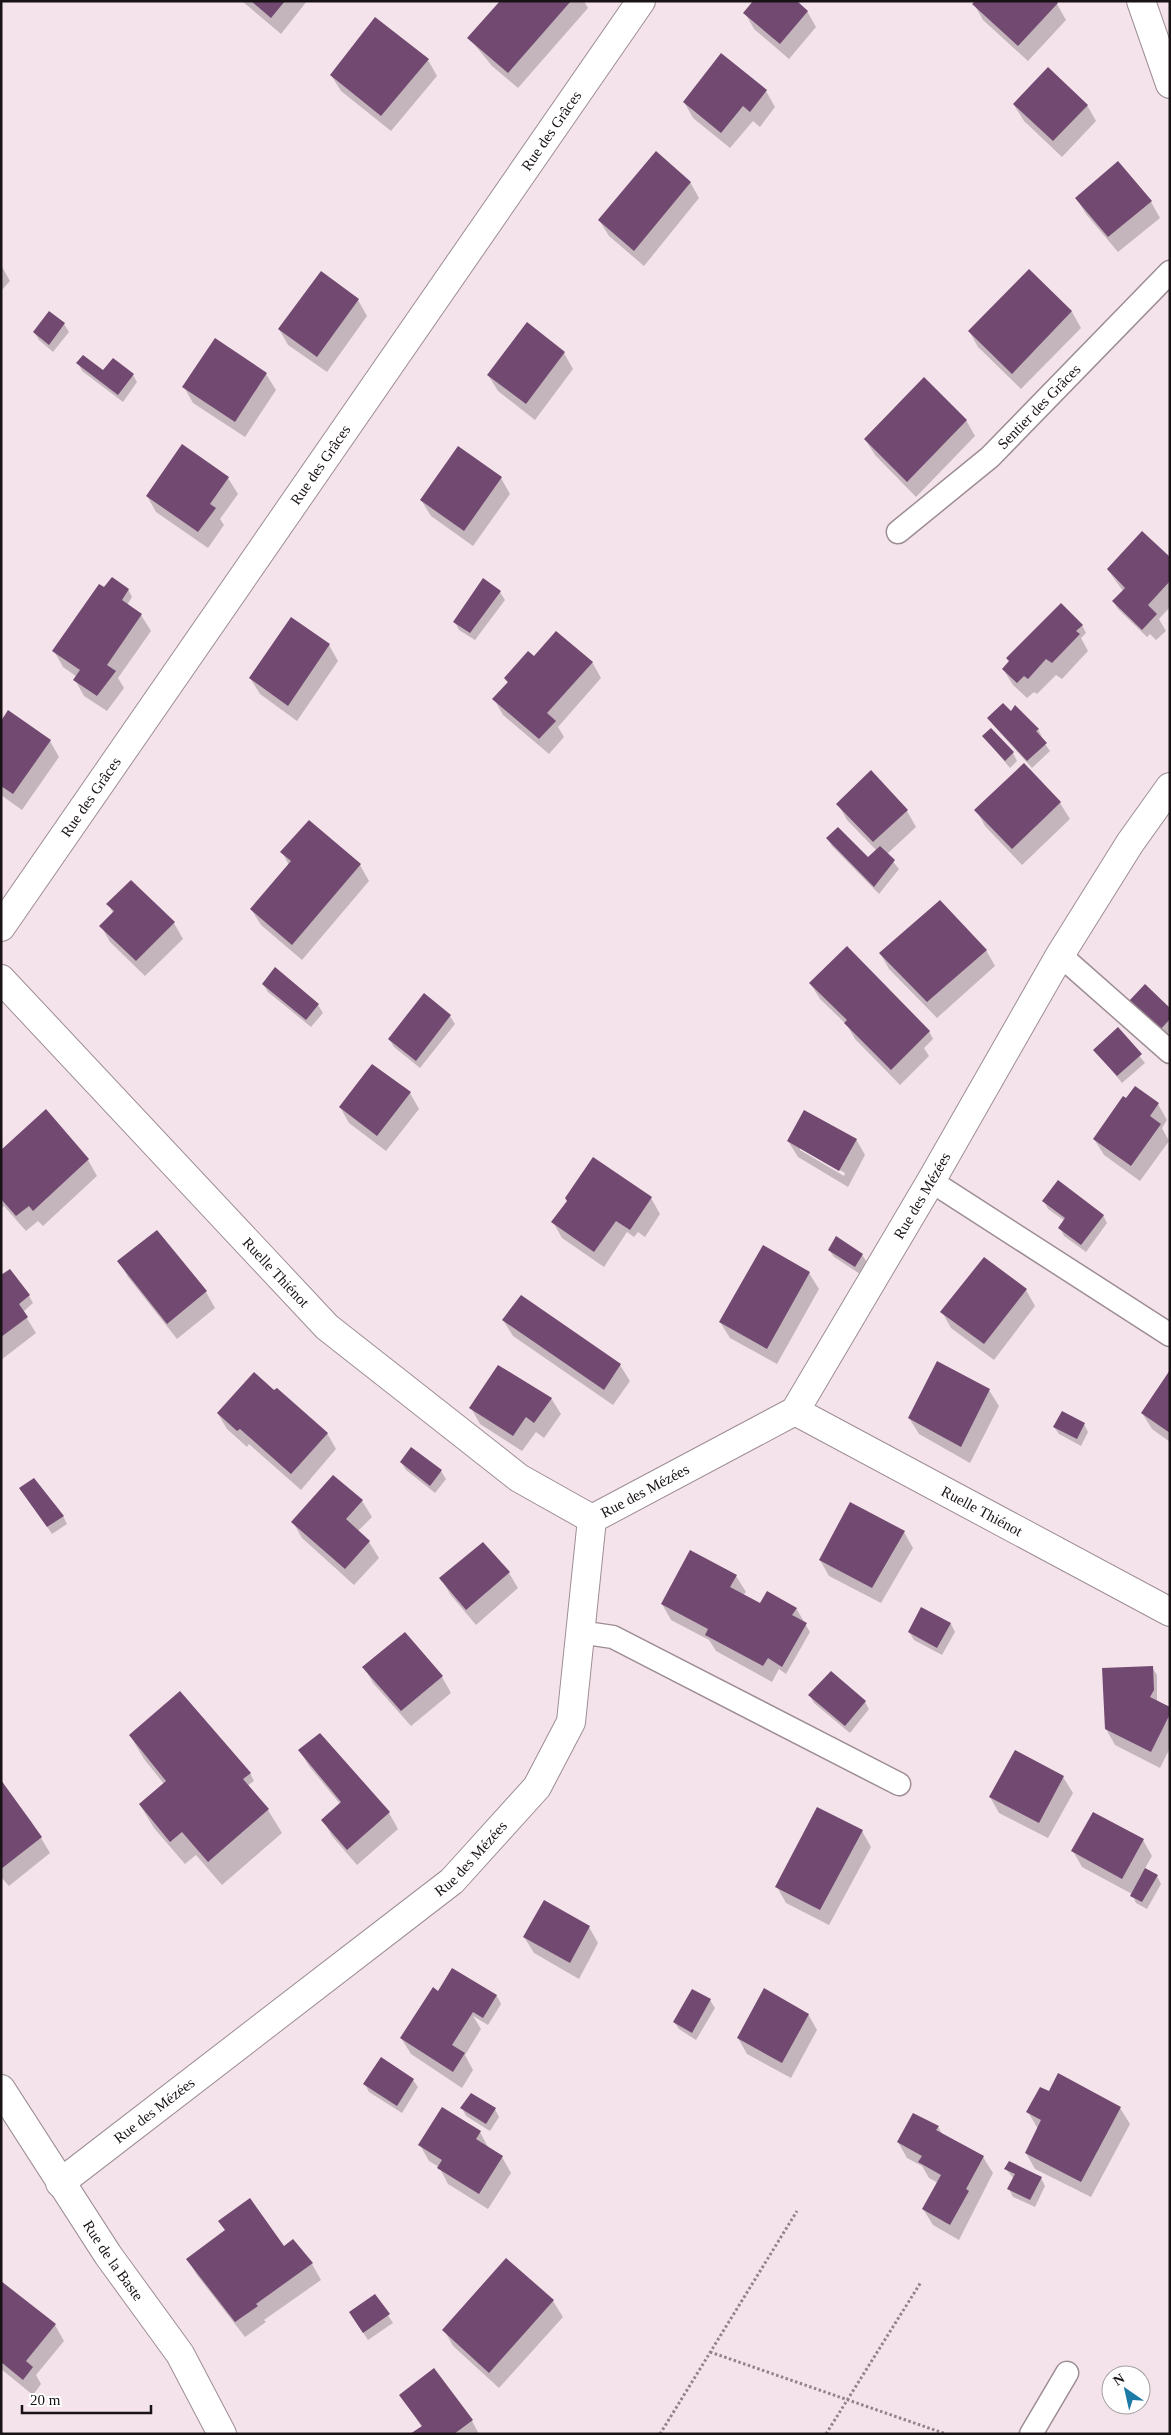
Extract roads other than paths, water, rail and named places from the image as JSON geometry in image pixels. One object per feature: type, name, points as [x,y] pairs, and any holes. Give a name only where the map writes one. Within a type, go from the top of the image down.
[{"type":"street","name":"Rue des Grâces","points":[[1,927],[641,1]]},
{"type":"street","points":[[1141,1],[1170,84]]},
{"type":"street","name":"Rue des Mézées","points":[[60,2183],[452,1880],[537,1787],[571,1722],[592,1519],[795,1411],[931,1181],[1060,955],[1130,843],[1170,787]]},
{"type":"street","name":"Ruelle Thiénot","points":[[1,979],[327,1327],[519,1478],[592,1519]]},
{"type":"street","name":"Ruelle Thiénot","points":[[795,1411],[1170,1612]]},
{"type":"street","name":"Rue de la Baste","points":[[1,2090],[108,2255],[180,2354],[222,2434]]},
{"type":"lane","name":"Sentier des Grâces","points":[[898,532],[990,457],[1170,272]]},
{"type":"lane","points":[[1060,955],[1170,1052]]},
{"type":"lane","points":[[931,1181],[1170,1335]]},
{"type":"lane","points":[[579,1632],[613,1638],[899,1784]]},
{"type":"lane","points":[[1031,2434],[1067,2373]]}]
